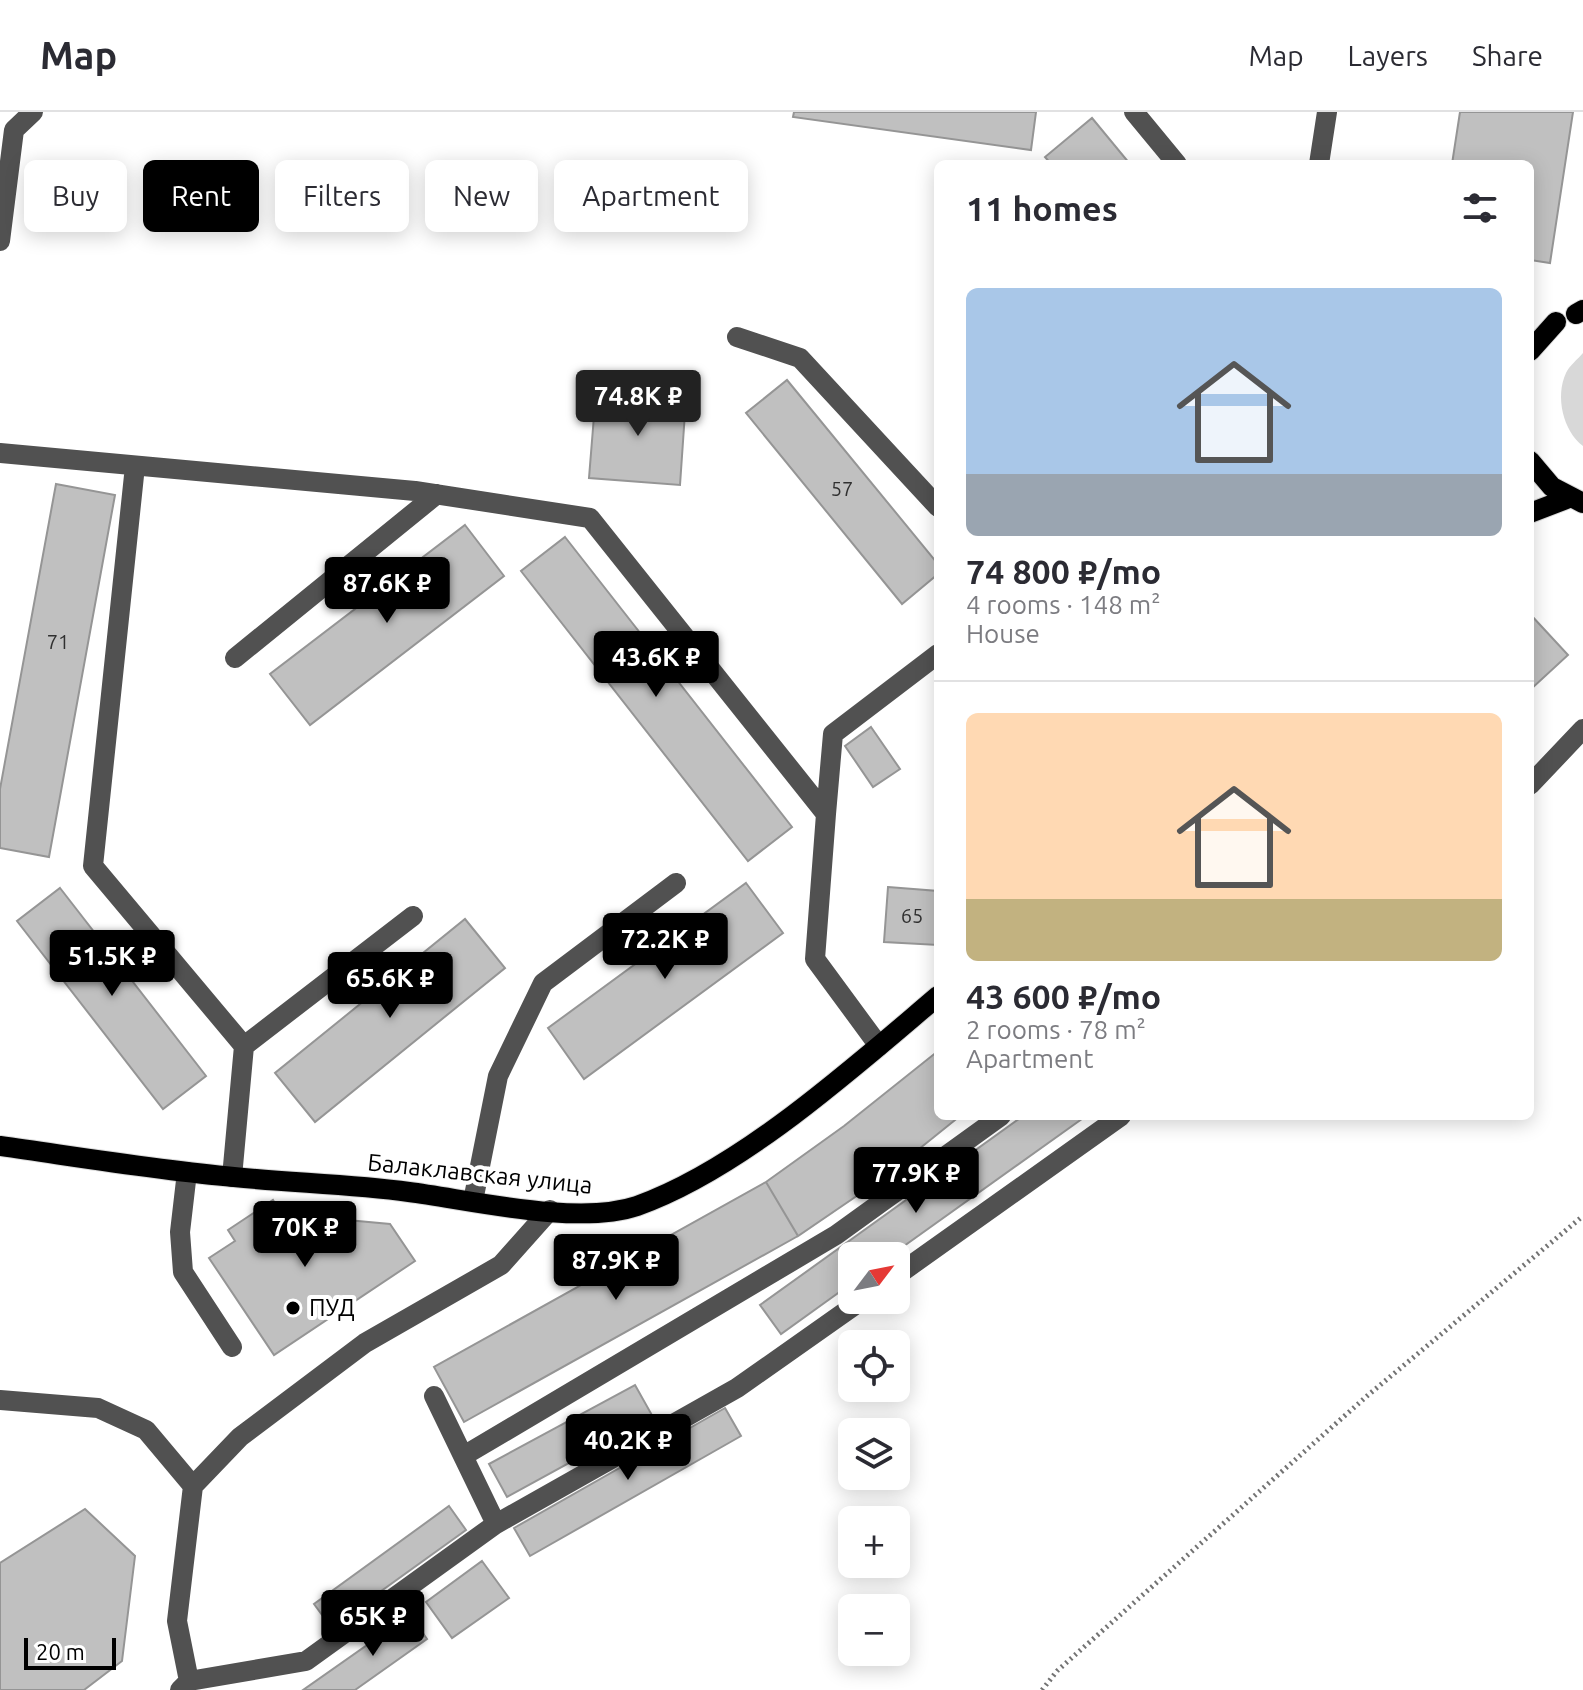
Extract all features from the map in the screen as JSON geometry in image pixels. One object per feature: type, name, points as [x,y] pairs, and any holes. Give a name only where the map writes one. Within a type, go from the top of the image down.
[{"type":"main road","points":[[1534,347],[1556,322]]},
{"type":"main road","points":[[1534,466],[1552,487],[1576,500]]},
{"type":"main road","points":[[1534,512],[1576,500]]},
{"type":"main road","name":"Балаклавская улица","points":[[0,1146],[187,1172],[407,1192],[550,1210],[586,1213],[636,1206],[701,1175],[779,1124],[934,999]]},
{"type":"street","points":[[0,241],[7,130],[33,112]]},
{"type":"street","points":[[1134,112],[1174,160]]},
{"type":"street","points":[[1320,160],[1327,112]]},
{"type":"street","points":[[1534,333],[1581,312]]},
{"type":"street","points":[[737,337],[800,358],[934,503]]},
{"type":"street","points":[[0,453],[437,494],[590,518],[826,814]]},
{"type":"street","points":[[135,466],[93,866],[244,1046],[232,1177]]},
{"type":"street","points":[[235,658],[437,494]]},
{"type":"street","points":[[879,1046],[815,959],[833,734],[934,657]]},
{"type":"street","points":[[1534,781],[1583,729]]},
{"type":"street","points":[[473,1201],[498,1076],[543,983],[676,883]]},
{"type":"street","points":[[244,1046],[413,916]]},
{"type":"street","points":[[465,1455],[836,1235],[995,1120]]},
{"type":"street","points":[[910,1266],[1115,1120]]},
{"type":"street","points":[[187,1172],[180,1232],[183,1272],[232,1347]]},
{"type":"street","points":[[550,1210],[501,1265],[365,1343],[240,1437],[193,1486],[177,1621],[185,1686],[306,1661],[496,1524],[737,1388],[842,1314]]},
{"type":"street","points":[[434,1396],[496,1524]]},
{"type":"street","points":[[0,1400],[98,1408],[146,1430],[193,1486]]},
{"type":"path","points":[[1042,1690],[1057,1671],[1367,1396],[1583,1216]]},
{"type":"shaded area","points":[[1583,353],[1583,446],[1570,432],[1563,412],[1561,392],[1567,370]]},
{"type":"building","points":[[794,112],[1036,112],[1031,150],[793,117]]},
{"type":"building","points":[[1460,112],[1573,112],[1550,263],[1534,261],[1534,160],[1453,160]]},
{"type":"building","points":[[1092,118],[1127,160],[1048,160],[1045,157]]},
{"type":"building","points":[[787,380],[934,559],[934,577],[902,604],[746,413]]},
{"type":"building","points":[[596,391],[686,398],[680,485],[589,478]]},
{"type":"building","points":[[56,484],[115,495],[49,857],[0,848],[0,789]]},
{"type":"building","points":[[465,525],[504,576],[310,725],[270,674]]},
{"type":"building","points":[[565,537],[792,827],[748,861],[521,571]]},
{"type":"building","points":[[1534,618],[1568,655],[1534,686]]},
{"type":"building","points":[[871,727],[900,769],[873,787],[845,746]]},
{"type":"building","points":[[746,883],[783,933],[584,1079],[548,1028]]},
{"type":"building","points":[[888,887],[934,891],[934,945],[884,942]]},
{"type":"building","points":[[60,888],[206,1076],[163,1109],[17,921]]},
{"type":"building","points":[[465,919],[505,968],[315,1122],[275,1073]]},
{"type":"building","points":[[934,1054],[934,1120],[955,1120],[883,1178],[798,1236],[766,1182],[844,1126]]},
{"type":"building","points":[[1017,1120],[1080,1120],[910,1242],[848,1242]]},
{"type":"building","points":[[766,1182],[798,1236],[464,1422],[434,1367]]},
{"type":"building","name":"ПУД","points":[[273,1200],[282,1214],[390,1224],[415,1261],[274,1355],[209,1258],[235,1241],[228,1230]]},
{"type":"building","points":[[838,1249],[838,1293],[781,1334],[760,1305]]},
{"type":"building","points":[[635,1385],[653,1417],[507,1497],[489,1464]]},
{"type":"building","points":[[725,1408],[741,1436],[530,1556],[514,1528]]},
{"type":"building","points":[[449,1506],[466,1530],[331,1627],[314,1604]]},
{"type":"building","points":[[85,1509],[135,1556],[122,1661],[84,1690],[0,1690],[0,1563]]},
{"type":"building","points":[[482,1561],[509,1598],[452,1638],[426,1602]]},
{"type":"building","points":[[410,1615],[427,1639],[355,1690],[303,1690]]},
{"type":"place","name":"ПУД","points":[[293,1308]]}]
